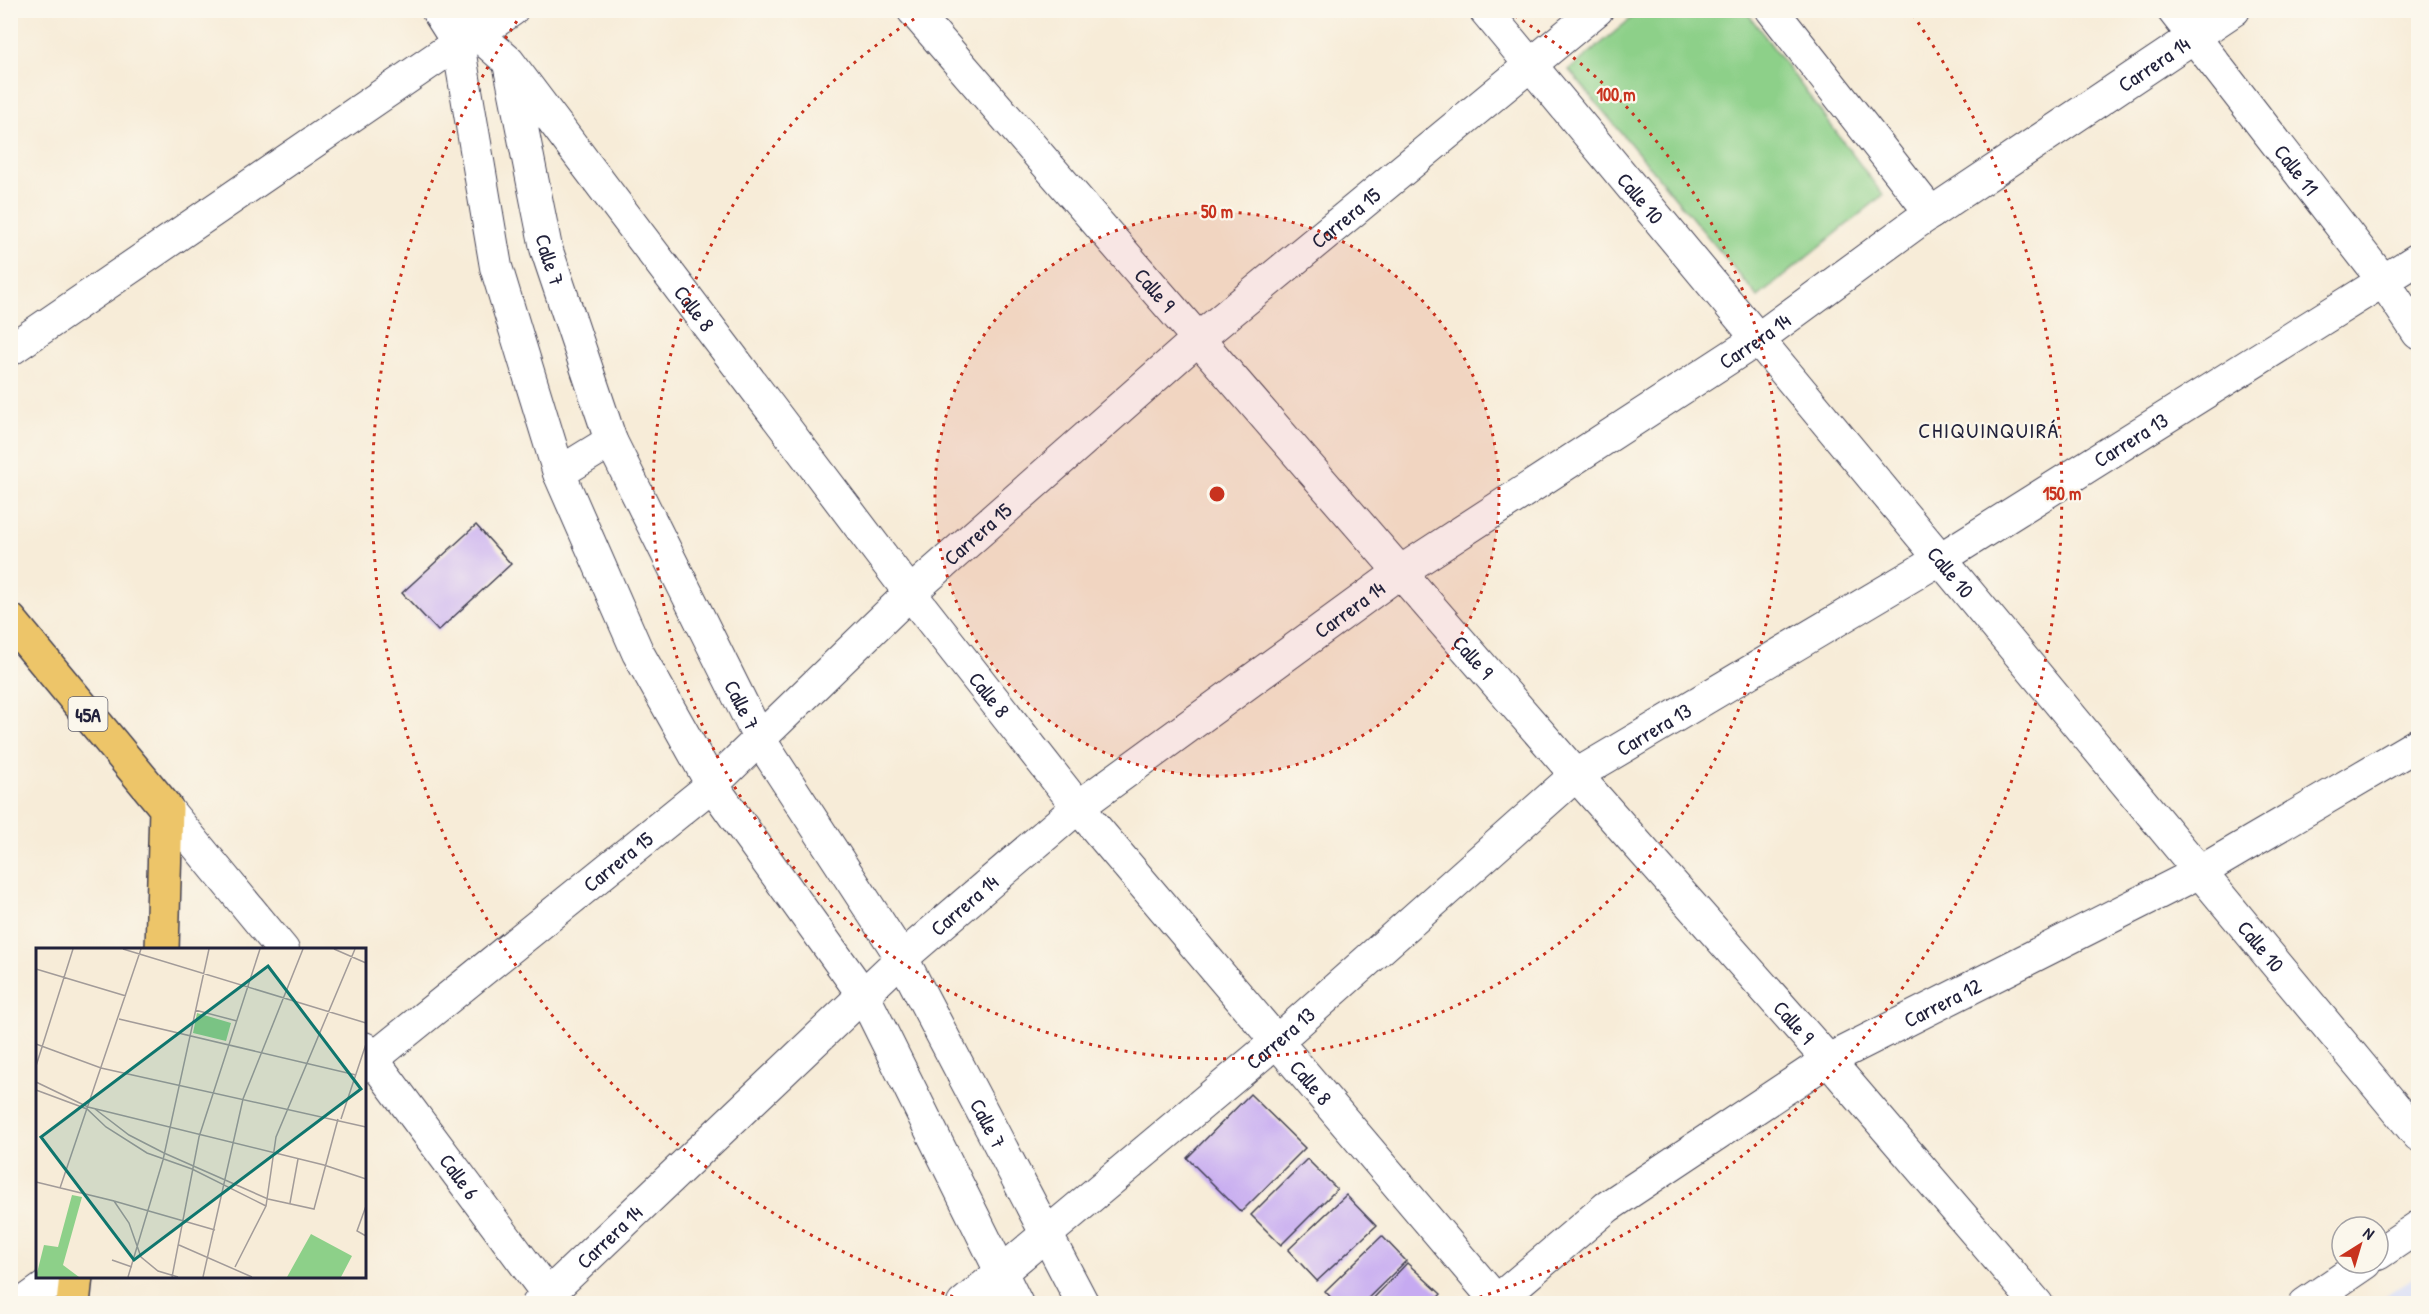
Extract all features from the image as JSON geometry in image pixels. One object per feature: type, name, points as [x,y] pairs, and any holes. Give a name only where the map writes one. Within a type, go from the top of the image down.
[{"type":"highway","name":"45A","points":[[10,620],[166,808]]},
{"type":"highway","points":[[162,948],[166,808]]},
{"type":"highway","points":[[73,1304],[76,1278]]},
{"type":"street","points":[[437,10],[466,29],[496,267],[559,473],[638,653],[712,785],[864,996],[1017,1304]]},
{"type":"street","points":[[10,350],[466,29],[512,10]]},
{"type":"street","name":"Calle 9","points":[[913,10],[1576,776],[1828,1060],[2037,1304]]},
{"type":"street","name":"Calle 10","points":[[1485,10],[2418,1135]]},
{"type":"street","name":"Carrera 15","points":[[368,1058],[712,785],[910,594],[1198,339],[1597,10]]},
{"type":"street","points":[[1772,10],[1931,213]]},
{"type":"street","name":"Calle 11","points":[[2173,10],[2382,279],[2418,333]]},
{"type":"street","name":"Carrera 14","points":[[547,1300],[902,958],[1078,807],[1400,572],[1758,339],[1931,213],[2234,10]]},
{"type":"street","name":"Calle 8","points":[[466,29],[508,62],[910,594],[1078,807],[1496,1302]]},
{"type":"street","name":"Calle 7","points":[[508,62],[546,248],[611,441],[760,741],[902,958],[1083,1304]]},
{"type":"street","name":"Carrera 13","points":[[963,1304],[1276,1041],[1576,776],[1940,559],[2382,279],[2418,259]]},
{"type":"street","points":[[559,473],[611,441]]},
{"type":"street","name":"Carrera 12","points":[[1496,1302],[1606,1207],[1828,1060],[2200,872],[2418,744]]},
{"type":"street","points":[[166,808],[281,948]]},
{"type":"street","name":"Calle 6","points":[[368,1058],[547,1300]]},
{"type":"street","points":[[2390,1246],[2418,1227]]},
{"type":"street","points":[[2305,1304],[2347,1275]]},
{"type":"street","points":[[22,1304],[58,1278]]},
{"type":"shaded area","points":[[2418,1274],[2418,1303],[2376,1303]]},
{"type":"green space","points":[[1640,11],[1746,11],[1883,195],[1758,297],[1569,70]]},
{"type":"building","points":[[476,525],[511,564],[438,631],[402,593]]},
{"type":"building","points":[[1250,1094],[1305,1148],[1241,1212],[1187,1158]]},
{"type":"building","points":[[1307,1159],[1337,1189],[1281,1245],[1251,1215]]},
{"type":"building","points":[[1346,1195],[1376,1226],[1317,1281],[1288,1250]]},
{"type":"building","points":[[1382,1236],[1406,1261],[1362,1304],[1337,1304],[1325,1291]]},
{"type":"building","points":[[1407,1263],[1441,1294],[1432,1304],[1368,1304]]},
{"type":"district","name":"CHIQUINQUIRÁ","points":[[1989,430]]}]
